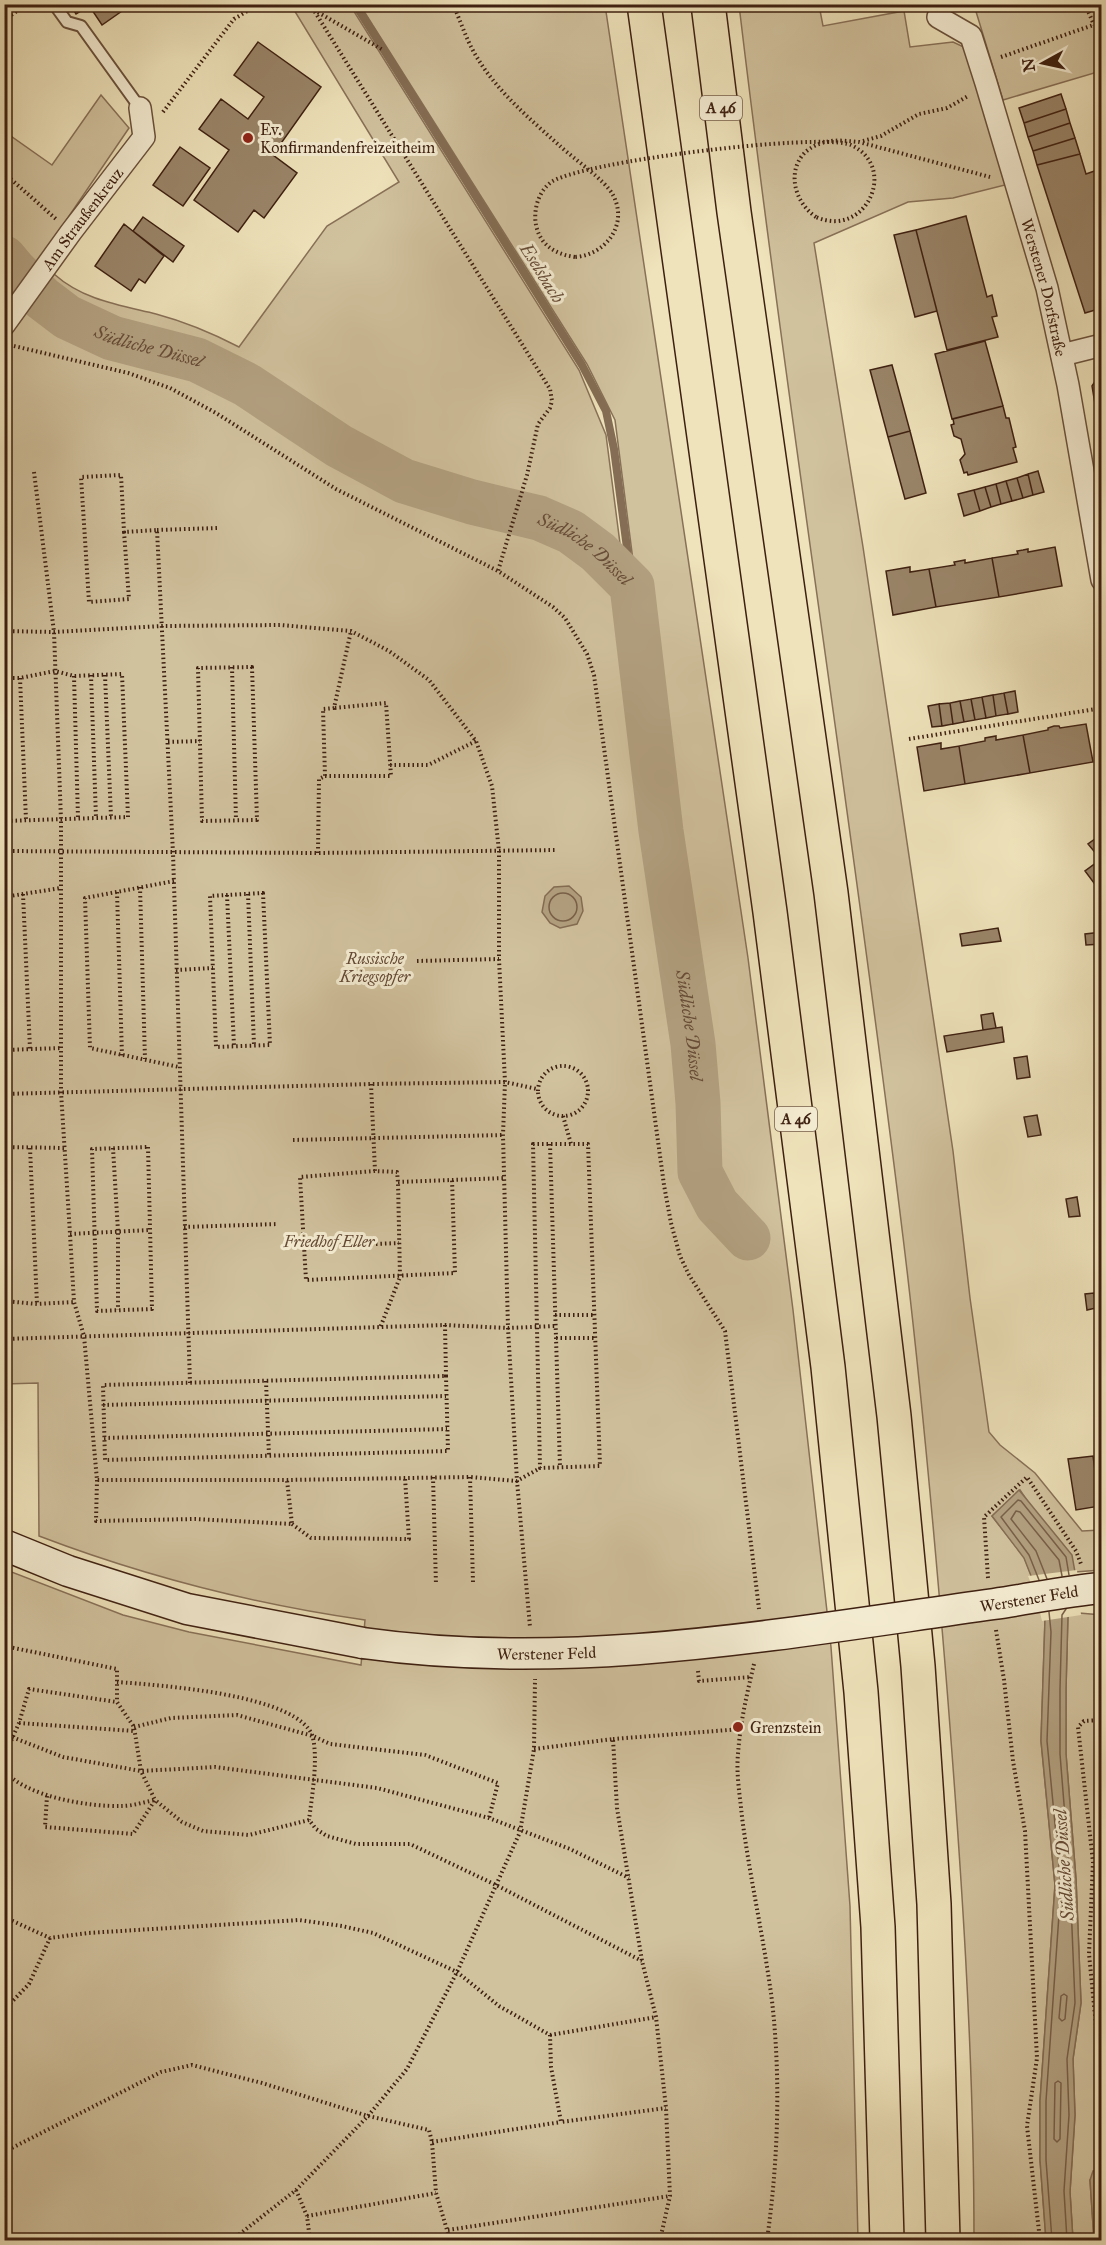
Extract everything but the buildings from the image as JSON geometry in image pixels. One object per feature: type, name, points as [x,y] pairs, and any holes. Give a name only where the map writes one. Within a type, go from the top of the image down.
[{"type":"highway","name":"A 46","points":[[644,4],[768,901],[828,1367],[861,1692],[878,1927],[886,2241]]},
{"type":"highway","name":"A 46","points":[[708,4],[734,212],[831,893],[894,1416],[918,1666],[934,1904],[943,2241]]},
{"type":"main road","name":"Werstener Feld","points":[[4,1545],[68,1571],[188,1609],[363,1643],[499,1655],[646,1650],[722,1642],[1101,1588]]},
{"type":"street","name":"Werstener Dorfstraße","points":[[938,17],[971,36],[1047,288],[1062,355],[1101,580]]},
{"type":"street","points":[[140,108],[144,137]]},
{"type":"street","name":"Am Straußenkreuz","points":[[4,326],[71,232],[144,137]]},
{"type":"street","points":[[1062,355],[1101,345]]},
{"type":"lane","points":[[54,4],[67,22],[81,26],[140,108]]},
{"type":"path","points":[[4,20],[27,4]]},
{"type":"path","points":[[144,137],[234,19],[259,4]]},
{"type":"path","points":[[310,4],[550,389],[552,401],[550,408],[538,424],[528,461],[527,475],[498,571]]},
{"type":"path","points":[[456,4],[455,9],[477,59],[504,93],[557,143],[604,184],[614,197],[618,214],[615,231],[605,245],[590,254],[575,256],[556,252],[549,248],[540,236],[535,217],[539,196],[550,182],[566,175],[628,161],[688,152],[755,146],[838,141],[856,148],[867,156],[873,168],[874,184],[867,203],[860,212],[844,220],[827,221],[808,211],[798,197],[794,181],[797,165],[807,152],[821,143],[842,140],[859,142],[890,148],[1001,180],[1014,176]]},
{"type":"path","points":[[1085,4],[1094,25]]},
{"type":"path","points":[[314,10],[383,50]]},
{"type":"path","points":[[859,142],[881,136],[919,114],[947,108],[960,102],[983,73],[1101,22]]},
{"type":"path","points":[[4,173],[71,232]]},
{"type":"path","points":[[4,343],[128,373],[170,388],[216,413],[336,489],[498,571],[553,607],[565,618],[587,654],[594,675],[666,1195],[680,1256],[689,1275],[724,1331],[760,1611]]},
{"type":"path","points":[[33,472],[54,633],[62,820],[61,1092],[74,1302],[84,1336],[97,1480],[96,1521],[195,1519],[292,1524],[311,1538],[409,1539],[405,1478]]},
{"type":"path","points":[[121,475],[124,532],[129,599],[89,602],[81,477],[121,475]]},
{"type":"path","points":[[124,532],[218,528]]},
{"type":"path","points":[[157,530],[173,853],[190,1383]]},
{"type":"path","points":[[4,631],[54,633],[163,626],[280,625],[351,631],[389,651],[429,680],[476,741],[492,786],[499,851],[499,959],[505,1083],[503,1135],[508,1328],[516,1481],[531,1629]]},
{"type":"path","points":[[334,708],[351,631]]},
{"type":"path","points":[[232,667],[236,820]]},
{"type":"path","points":[[252,667],[257,820],[202,821],[200,741],[198,668],[252,667]]},
{"type":"path","points":[[4,678],[20,678],[55,671],[74,676],[122,674],[128,817],[7,821],[4,703]]},
{"type":"path","points":[[91,675],[96,818]]},
{"type":"path","points":[[105,675],[111,817]]},
{"type":"path","points":[[74,676],[78,818]]},
{"type":"path","points":[[20,678],[26,820]]},
{"type":"path","points":[[318,853],[319,779],[325,776],[391,776],[386,703],[323,709],[325,776]]},
{"type":"path","points":[[909,739],[1101,708]]},
{"type":"path","points":[[168,742],[200,741]]},
{"type":"path","points":[[390,765],[428,765],[476,741]]},
{"type":"path","points":[[4,851],[318,853],[556,850]]},
{"type":"path","points":[[174,881],[85,898],[85,910],[90,1048],[179,1067]]},
{"type":"path","points":[[140,887],[145,1059]]},
{"type":"path","points":[[4,897],[61,888]]},
{"type":"path","points":[[117,892],[122,1056]]},
{"type":"path","points":[[263,893],[270,1045],[216,1047],[210,896],[227,895],[263,893]]},
{"type":"path","points":[[23,894],[30,1048]]},
{"type":"path","points":[[248,894],[254,1045]]},
{"type":"path","points":[[227,895],[234,1046]]},
{"type":"path","points":[[417,961],[499,959]]},
{"type":"path","points":[[176,970],[213,968]]},
{"type":"path","points":[[4,1050],[62,1048]]},
{"type":"path","points":[[563,1066],[576,1070],[584,1078],[588,1090],[586,1101],[581,1108],[572,1114],[563,1116],[546,1110],[540,1102],[537,1089],[542,1077],[551,1069],[563,1066]]},
{"type":"path","points":[[4,1094],[371,1084],[505,1083],[537,1089]]},
{"type":"path","points":[[371,1084],[375,1171]]},
{"type":"path","points":[[563,1116],[571,1144]]},
{"type":"path","points":[[292,1140],[503,1135]]},
{"type":"path","points":[[97,1480],[470,1477],[516,1481],[540,1468],[600,1466],[588,1144],[533,1144],[540,1468]]},
{"type":"path","points":[[550,1144],[560,1467]]},
{"type":"path","points":[[148,1147],[152,1309],[97,1311],[92,1149],[113,1148],[148,1147]]},
{"type":"path","points":[[4,1148],[65,1148]]},
{"type":"path","points":[[30,1148],[37,1304]]},
{"type":"path","points":[[113,1148],[118,1231],[118,1310]]},
{"type":"path","points":[[380,1328],[400,1277],[397,1172],[375,1171],[300,1177],[306,1280],[400,1277],[455,1273],[452,1179]]},
{"type":"path","points":[[398,1182],[505,1178]]},
{"type":"path","points":[[184,1227],[278,1224]]},
{"type":"path","points":[[70,1234],[150,1230]]},
{"type":"path","points":[[304,1247],[399,1244]]},
{"type":"path","points":[[4,1301],[37,1304],[74,1302]]},
{"type":"path","points":[[555,1315],[594,1315]]},
{"type":"path","points":[[4,1339],[445,1325],[508,1328],[555,1326]]},
{"type":"path","points":[[445,1325],[448,1451],[105,1460],[103,1385],[446,1376]]},
{"type":"path","points":[[556,1338],[595,1338]]},
{"type":"path","points":[[266,1381],[268,1456]]},
{"type":"path","points":[[103,1405],[446,1396]]},
{"type":"path","points":[[105,1438],[447,1429]]},
{"type":"path","points":[[433,1477],[436,1585]]},
{"type":"path","points":[[470,1477],[473,1582]]},
{"type":"path","points":[[988,1580],[984,1517],[1028,1477],[1063,1529]]},
{"type":"path","points":[[287,1480],[292,1524]]},
{"type":"path","points":[[995,1624],[1013,1761],[1025,1831],[1037,2058],[1027,2126],[1040,2241]]},
{"type":"path","points":[[4,1646],[117,1669],[117,1702],[134,1729],[141,1771],[155,1800],[182,1822],[203,1830],[249,1835],[309,1820]]},
{"type":"path","points":[[756,1654],[737,1755],[747,1854],[765,1948],[777,2049],[776,2145],[773,2200],[767,2241]]},
{"type":"path","points":[[707,1668],[698,1670],[699,1681],[751,1677]]},
{"type":"path","points":[[232,2241],[296,2190],[368,2116],[407,2069],[458,1972],[519,1832],[534,1749],[535,1675]]},
{"type":"path","points":[[117,1682],[185,1687],[249,1700],[290,1712],[303,1723],[312,1736],[314,1779],[309,1820],[316,1829],[327,1836],[356,1844],[410,1844],[496,1885],[642,1961]]},
{"type":"path","points":[[4,1757],[20,1723],[29,1689],[117,1702]]},
{"type":"path","points":[[20,1723],[134,1729],[171,1718],[237,1715],[312,1736],[330,1744],[425,1755],[498,1783],[489,1818]]},
{"type":"path","points":[[1101,1720],[1083,1721],[1078,1727],[1093,1862],[1089,1954],[1101,2087]]},
{"type":"path","points":[[534,1749],[613,1739],[741,1730]]},
{"type":"path","points":[[4,1734],[63,1757],[141,1771],[215,1767],[377,1788],[489,1818],[519,1832],[570,1849],[629,1878]]},
{"type":"path","points":[[613,1739],[617,1808],[642,1961],[656,2017],[666,2108],[670,2196],[660,2241]]},
{"type":"path","points":[[4,1770],[10,1778],[47,1796],[96,1806],[125,1806],[155,1800]]},
{"type":"path","points":[[47,1796],[45,1827],[133,1834],[155,1800]]},
{"type":"path","points":[[4,1917],[50,1938],[88,1933],[299,1920],[342,1926],[373,1934],[458,1972],[499,2006],[550,2035],[656,2017]]},
{"type":"path","points":[[4,2010],[28,1984],[50,1938]]},
{"type":"path","points":[[550,2035],[551,2067],[561,2122]]},
{"type":"path","points":[[4,2152],[161,2072],[192,2065],[262,2083],[368,2116],[429,2130],[436,2193],[450,2241]]},
{"type":"path","points":[[432,2142],[666,2108]]},
{"type":"path","points":[[296,2190],[307,2216],[310,2241]]},
{"type":"path","points":[[307,2216],[436,2193]]},
{"type":"path","points":[[448,2230],[670,2196]]},
{"type":"green space","name":"Friedhof Eller","points":[[291,5],[350,5],[579,370],[606,435],[686,1055],[691,1162],[696,1184],[744,1247],[751,1239],[713,1184],[615,420],[587,364],[360,5],[605,5],[748,958],[793,1310],[831,1647],[850,1906],[858,2240],[5,2240],[4,1569],[123,1615],[189,1632],[361,1665],[365,1620],[282,1606],[199,1587],[118,1564],[39,1536],[38,1383],[4,1384],[5,342],[54,274],[89,296],[178,321],[239,347],[327,226],[399,182]]},
{"type":"green space","points":[[739,5],[819,5],[823,26],[904,11],[910,47],[953,42],[966,48],[1005,185],[953,198],[908,202],[814,243],[863,547],[953,1151],[970,1298],[989,1432],[1000,1445],[1035,1473],[1082,1531],[1101,1530],[1101,1570],[1075,1572],[1020,1490],[992,1516],[1024,1557],[1039,1595],[1045,1619],[1041,1741],[1055,1885],[1040,2101],[1040,2160],[1046,2240],[974,2240],[969,2028],[952,1746],[916,1347],[884,1083],[778,313]]},
{"type":"green space","points":[[974,5],[1101,5],[1101,71],[1003,100]]},
{"type":"green space","points":[[101,95],[129,128],[5,310],[5,132],[52,165]]},
{"type":"green space","points":[[1068,1614],[1102,1615],[1102,2171],[1099,2170],[1090,2180],[1094,2240],[1073,2240],[1070,2192],[1075,2115],[1073,2059],[1081,2003],[1076,1879],[1066,1754],[1066,1689]]},
{"type":"water","points":[[569,886],[581,897],[583,911],[577,924],[560,928],[550,923],[542,912],[545,896],[554,887]]},
{"type":"water","points":[[1019,1490],[1072,1555],[1075,1572],[1068,1615],[1066,1689],[1066,1754],[1076,1879],[1081,2003],[1073,2059],[1075,2115],[1070,2192],[1073,2240],[1046,2240],[1040,2160],[1040,2101],[1055,1885],[1041,1741],[1045,1619],[1039,1596],[1024,1558],[992,1516]]},
{"type":"water","points":[[1093,2171],[1102,2171],[1101,2240],[1094,2240],[1090,2180]]},
{"type":"pier","points":[[1077,1570],[1081,1615],[1042,1621],[1028,1576]]},
{"type":"waterway","name":"Eselsbach","points":[[355,4],[582,365],[606,411],[614,449],[632,586]]},
{"type":"waterway","name":"Südliche Düssel","points":[[4,258],[42,298],[67,317],[112,338],[197,360],[247,385],[339,446],[404,481],[472,502],[539,518],[571,532],[598,552],[632,586],[661,831],[693,1044],[700,1172],[717,1205],[748,1238]]},
{"type":"place","name":"Ev. Konfirmandenfreizeitheim","points":[[248,138]]},
{"type":"place","name":"Grenzstein","points":[[738,1727]]},
{"type":"park label","name":"Russische Kriegsopfer","points":[[375,967]]}]
